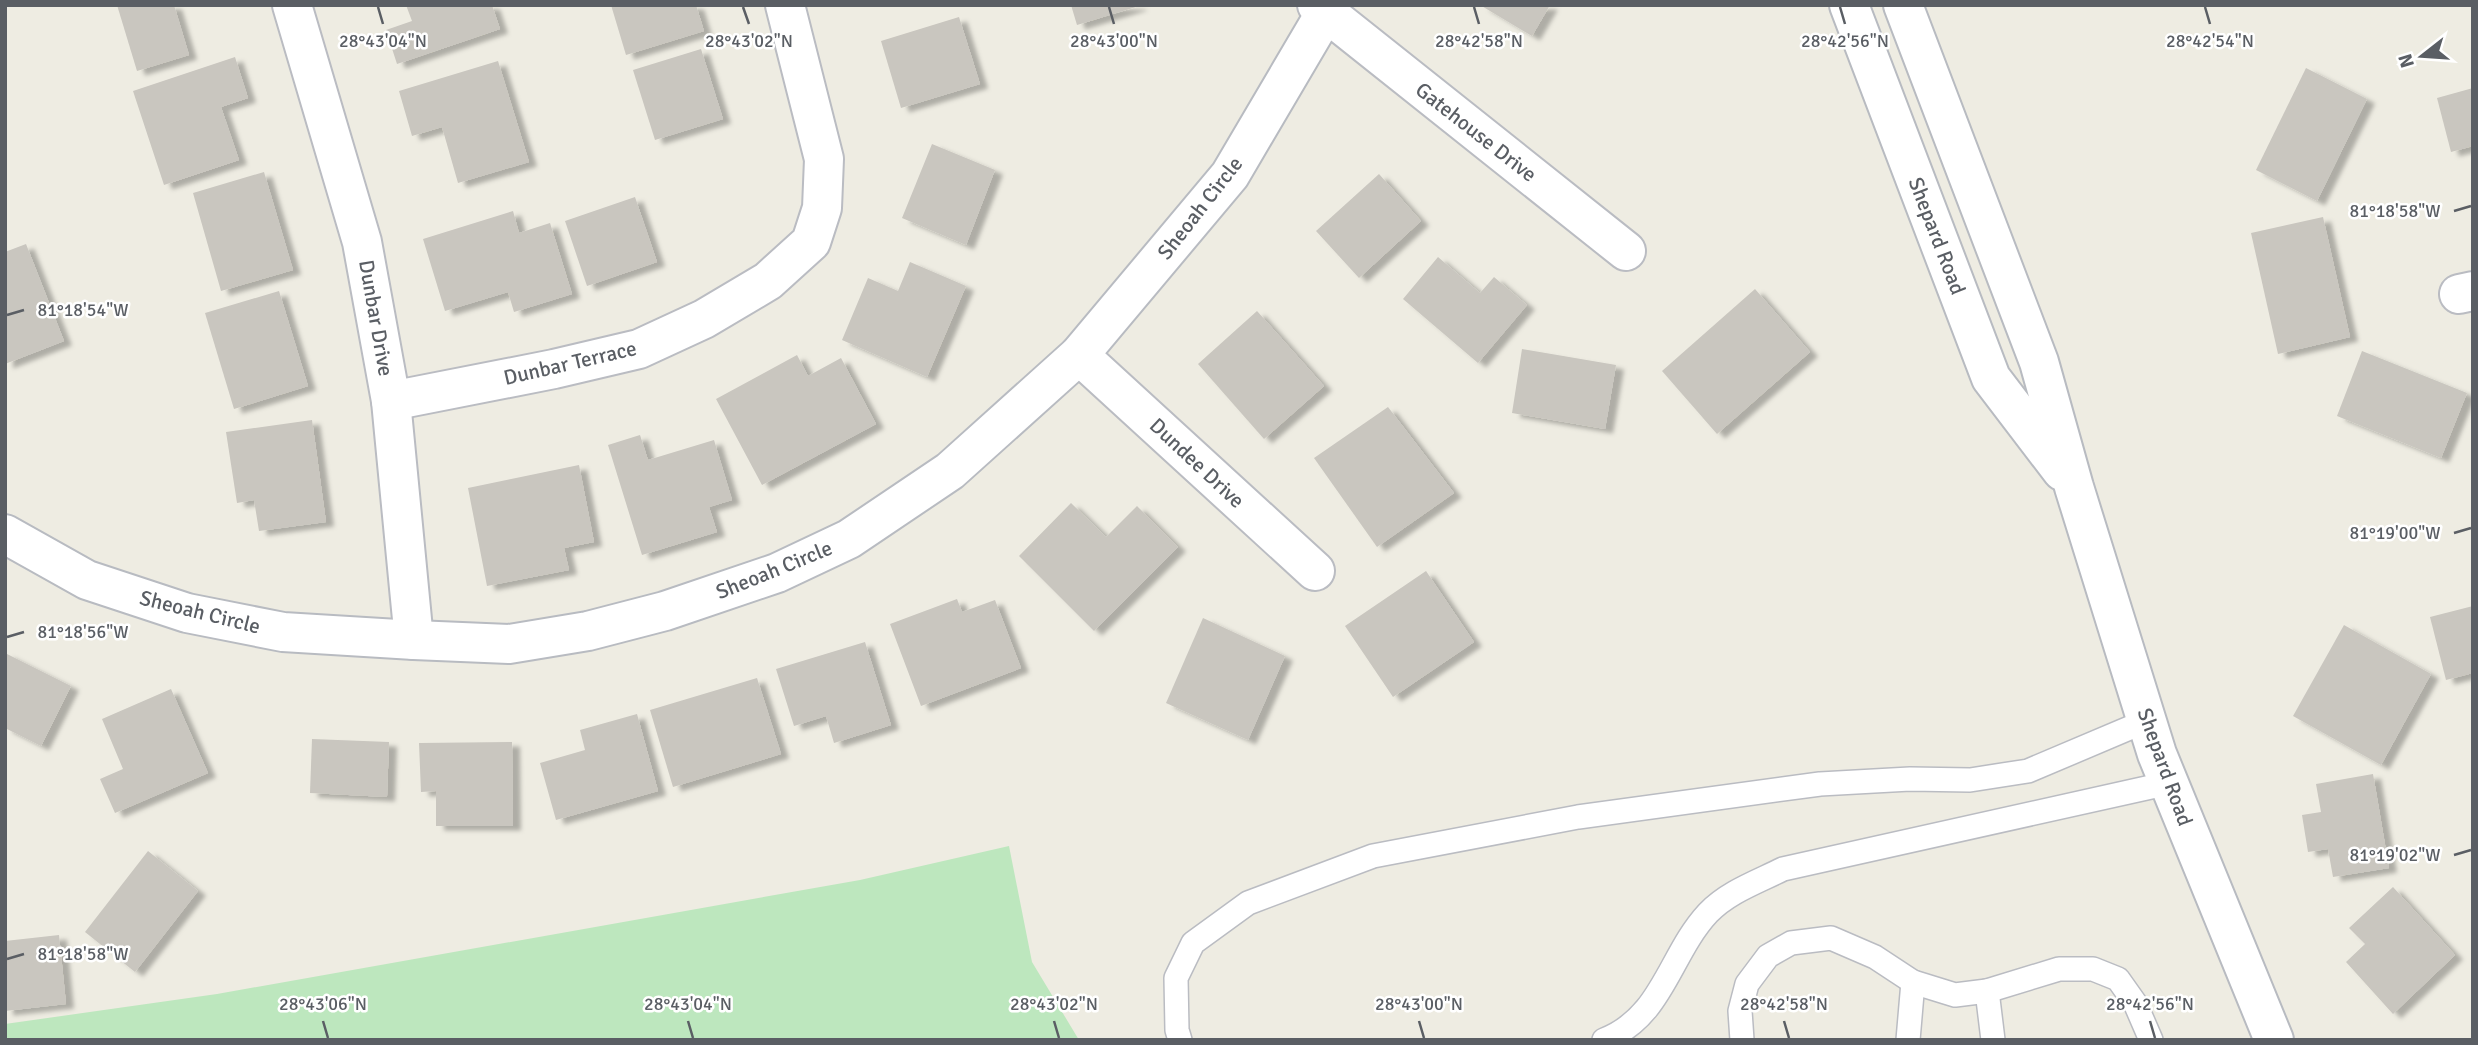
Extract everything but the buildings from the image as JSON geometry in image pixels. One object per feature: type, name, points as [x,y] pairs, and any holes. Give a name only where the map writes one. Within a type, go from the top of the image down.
[{"type":"street","name":"Dunbar Drive","points":[[292,5],[362,242],[391,401],[414,640]]},
{"type":"street","name":"Dunbar Terrace","points":[[391,401],[554,369],[639,348],[704,319],[768,281],[811,242],[822,208],[824,159],[785,5]]},
{"type":"street","name":"Shepard Road","points":[[1849,5],[1991,378],[2074,487]]},
{"type":"street","name":"Shepard Road","points":[[1903,5],[2039,362],[2074,487],[2146,721],[2274,1040]]},
{"type":"street","name":"Gatehouse Drive","points":[[1325,7],[1626,251]]},
{"type":"street","name":"Sheoah Circle","points":[[5,534],[87,580],[187,612],[283,632],[414,640],[509,644],[588,631],[665,611],[777,573],[849,539],[950,471],[1079,355],[1230,175],[1325,7]]},
{"type":"street","name":"Dundee Drive","points":[[1079,355],[1315,571]]},
{"type":"lane","points":[[1180,1040],[1177,1030],[1176,978],[1193,943],[1248,903],[1373,856],[1578,817],[1809,785],[1910,779],[1970,780],[2028,771],[2146,721]]},
{"type":"lane","points":[[1604,1040],[1635,1021],[1654,1002],[1678,958],[1708,913],[1732,894],[1783,869],[2169,783]]},
{"type":"lane","points":[[1742,1040],[1740,1011],[1747,984],[1768,956],[1791,943],[1831,938],[1875,957],[1913,982],[1955,995],[1987,991],[2059,969],[2092,969],[2118,979],[2135,1003],[2151,1040]]},
{"type":"lane","points":[[1908,1040],[1913,982]]},
{"type":"lane","points":[[1987,991],[1993,1040]]},
{"type":"green space","points":[[1009,846],[1032,962],[1079,1040],[5,1040],[5,1024],[217,994],[860,880]]}]
